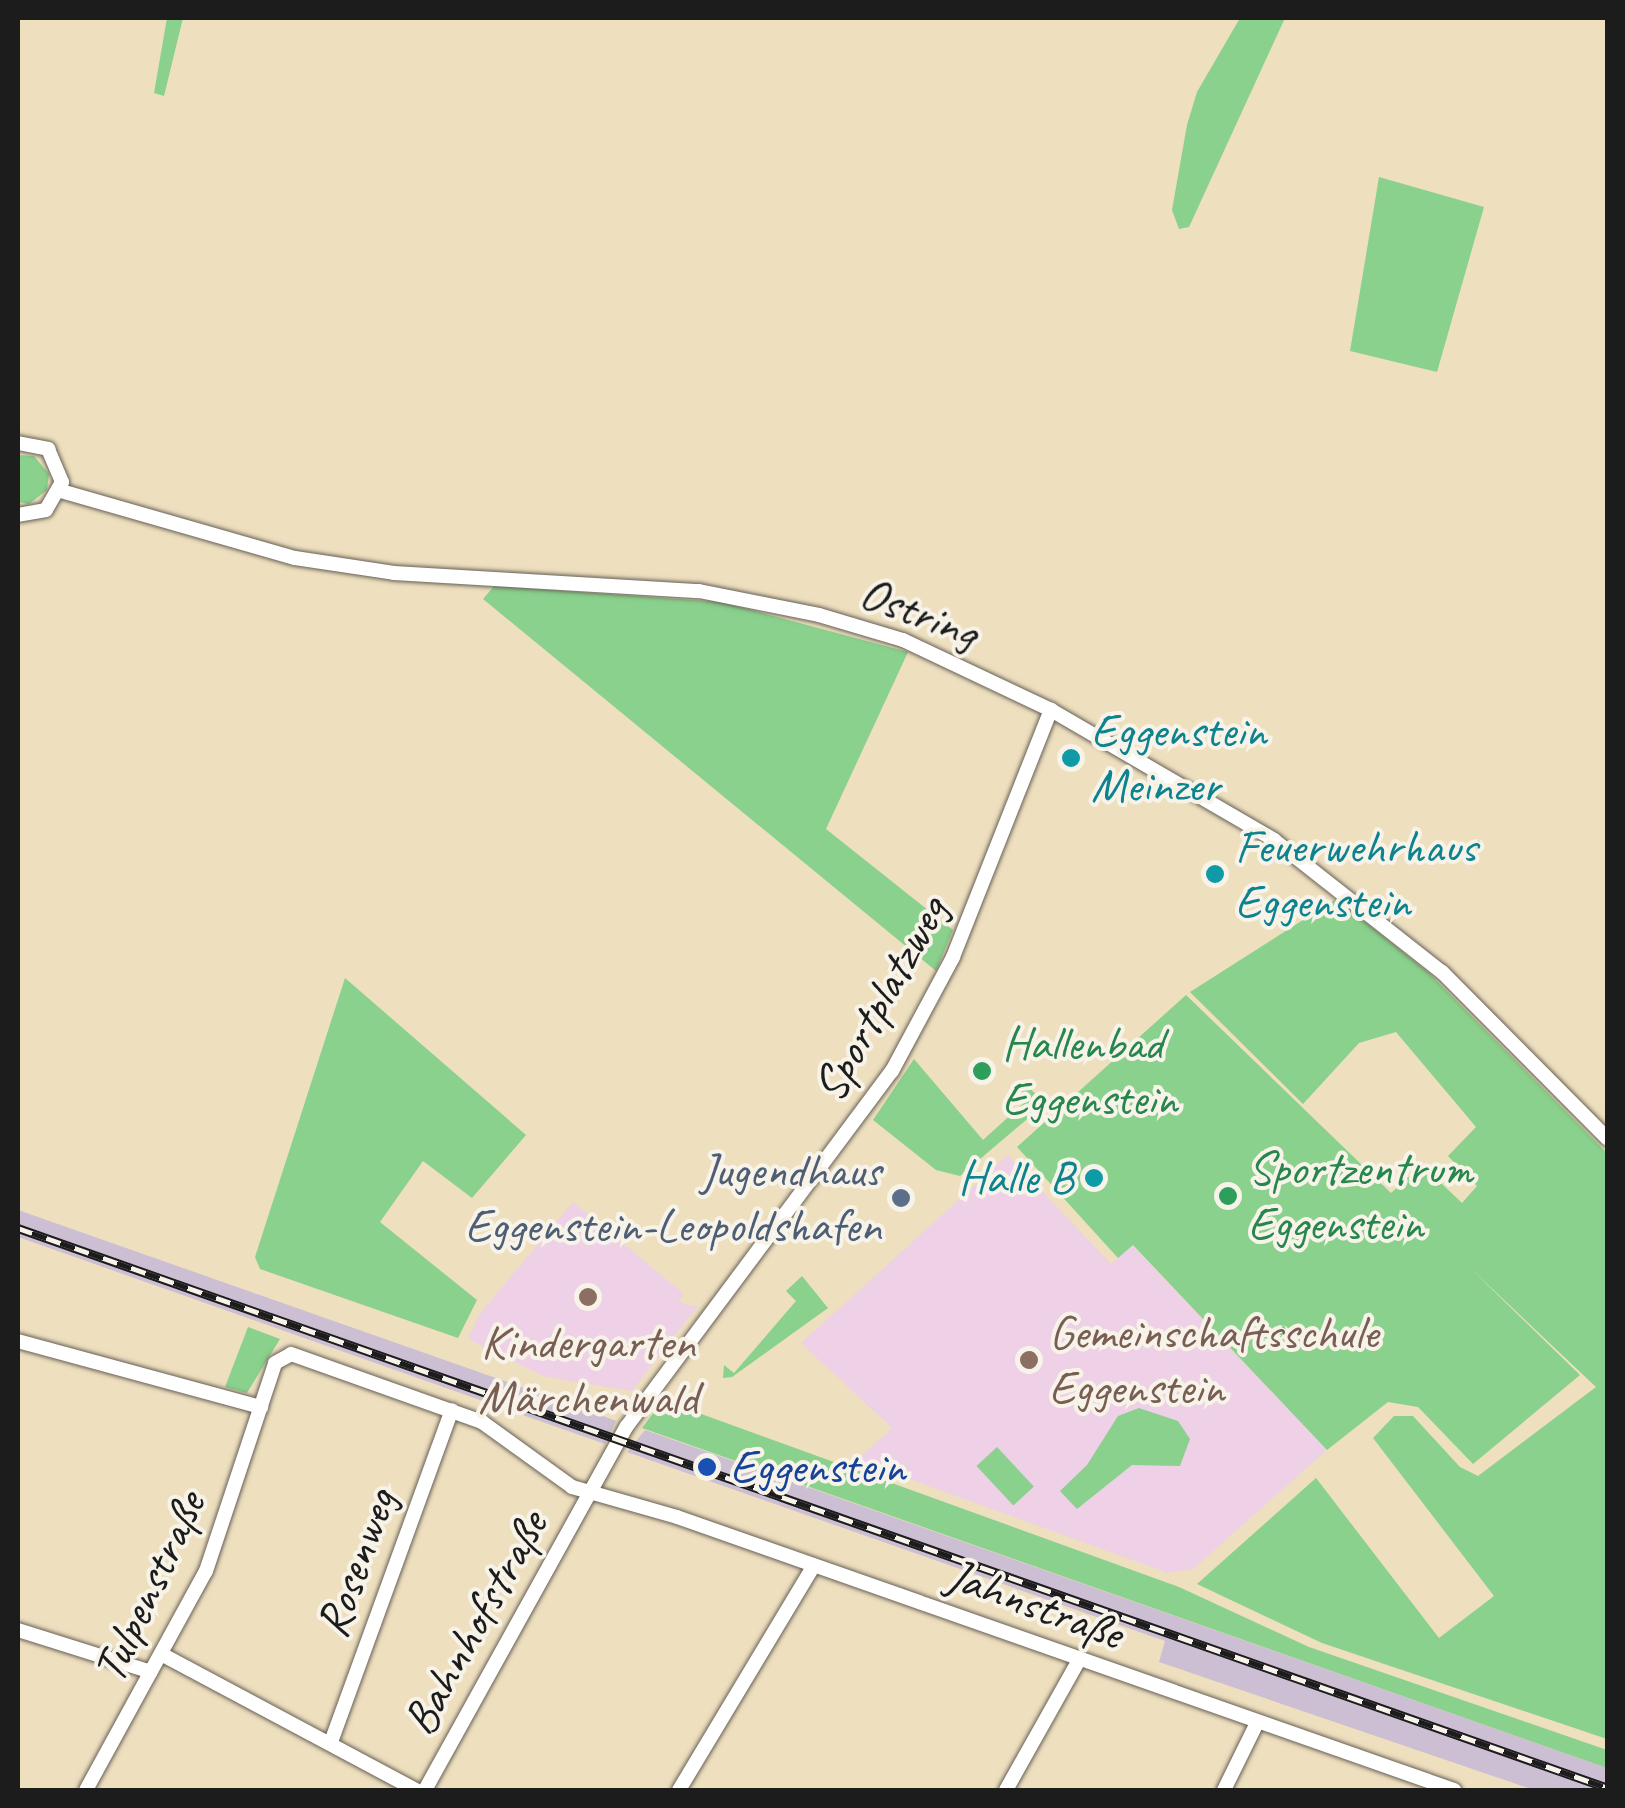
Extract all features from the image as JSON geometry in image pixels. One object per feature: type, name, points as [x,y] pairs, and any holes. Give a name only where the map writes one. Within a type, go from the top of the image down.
[{"type":"street","points":[[18,443],[37,444],[56,458],[60,491],[46,510],[18,516]]},
{"type":"street","name":"Ostring","points":[[60,491],[212,540],[332,564],[474,578],[634,582],[751,598],[903,640],[1051,710],[1218,804],[1337,886],[1442,972],[1608,1139]]},
{"type":"street","name":"Sportplatzweg","points":[[590,1492],[643,1403],[892,1072],[954,956],[1051,710]]},
{"type":"street","points":[[18,1341],[261,1407]]},
{"type":"street","name":"Tulpenstraße","points":[[86,1790],[206,1572],[276,1363],[291,1354],[452,1410]]},
{"type":"street","name":"Jahnstraße","points":[[452,1410],[590,1492],[814,1566],[1431,1787],[1454,1790]]},
{"type":"street","name":"Rosenweg","points":[[331,1742],[452,1410]]},
{"type":"street","name":"Bahnhofstraße","points":[[425,1790],[590,1492]]},
{"type":"street","points":[[678,1790],[814,1566]]},
{"type":"street","points":[[18,1630],[152,1672]]},
{"type":"street","points":[[163,1656],[416,1790]]},
{"type":"street","points":[[1006,1790],[1079,1660]]},
{"type":"street","points":[[1224,1790],[1257,1722]]},
{"type":"shaded area","name":"Gemeinschaftsschule Eggenstein","points":[[1008,1155],[1111,1264],[1132,1245],[1327,1450],[1193,1569],[1168,1573],[857,1460],[892,1428],[801,1343]]},
{"type":"shaded area","name":"Kindergarten Märchenwald","points":[[573,1202],[684,1294],[679,1300],[698,1306],[632,1391],[543,1376],[468,1339],[479,1315]]},
{"type":"shaded area","points":[[18,1210],[616,1421],[605,1444],[18,1237]]},
{"type":"shaded area","points":[[645,1430],[1607,1768],[1607,1790],[1534,1790],[1159,1662],[1165,1641],[627,1452]]},
{"type":"green space","points":[[167,18],[183,18],[164,96],[154,93]]},
{"type":"green space","points":[[1240,18],[1285,18],[1189,227],[1179,229],[1172,210],[1187,125],[1197,92]]},
{"type":"green space","points":[[1379,177],[1484,207],[1437,372],[1350,351]]},
{"type":"green space","points":[[18,455],[34,456],[49,474],[47,490],[29,504],[18,502]]},
{"type":"green space","points":[[494,586],[721,602],[908,652],[826,829],[953,930],[936,971],[483,599]]},
{"type":"green space","points":[[1336,899],[1429,973],[1607,1153],[1607,1739],[1322,1643],[1197,1584],[1316,1478],[1439,1638],[1494,1596],[1373,1438],[1394,1416],[1413,1416],[1460,1467],[1478,1476],[1596,1387],[1467,1265],[1580,1375],[1473,1464],[1418,1407],[1388,1402],[1327,1450],[1133,1245],[1118,1258],[1017,1147],[1186,995],[1391,1193],[1422,1165],[1462,1203],[1477,1186],[1448,1156],[1476,1127],[1396,1032],[1359,1043],[1303,1104],[1190,992]]},
{"type":"green space","points":[[345,978],[526,1135],[472,1198],[423,1161],[380,1222],[477,1300],[458,1338],[260,1269],[255,1257]]},
{"type":"green space","points":[[914,1059],[983,1140],[1025,1102],[1016,1092],[1025,1083],[1045,1104],[960,1176],[936,1170],[873,1120]]},
{"type":"green space","points":[[802,1276],[828,1308],[732,1377],[723,1378],[724,1365],[734,1373],[796,1301],[786,1291]]},
{"type":"green space","points":[[248,1327],[280,1339],[247,1393],[225,1387]]},
{"type":"green space","points":[[1139,1408],[1178,1421],[1190,1439],[1180,1466],[1132,1465],[1077,1509],[1060,1491],[1087,1465],[1118,1416]]},
{"type":"green space","points":[[693,1411],[1179,1587],[1309,1647],[1607,1750],[1607,1768],[642,1428],[654,1412]]},
{"type":"green space","points":[[997,1447],[1034,1486],[1013,1506],[977,1466]]},
{"type":"railway","points":[[18,1228],[1608,1788]]},
{"type":"place","name":"Eggenstein Meinzer","points":[[1071,758]]},
{"type":"place","name":"Feuerwehrhaus Eggenstein","points":[[1215,874]]},
{"type":"place","name":"Hallenbad Eggenstein","points":[[982,1071]]},
{"type":"place","name":"Halle B","points":[[1094,1178]]},
{"type":"place","name":"Sportzentrum Eggenstein","points":[[1228,1196]]},
{"type":"place","name":"Jugendhaus Eggenstein-Leopoldshafen","points":[[901,1198]]},
{"type":"place","name":"Kindergarten Märchenwald","points":[[588,1297]]},
{"type":"place","name":"Gemeinschaftsschule Eggenstein","points":[[1029,1360]]},
{"type":"place","name":"Eggenstein","points":[[707,1467]]}]
